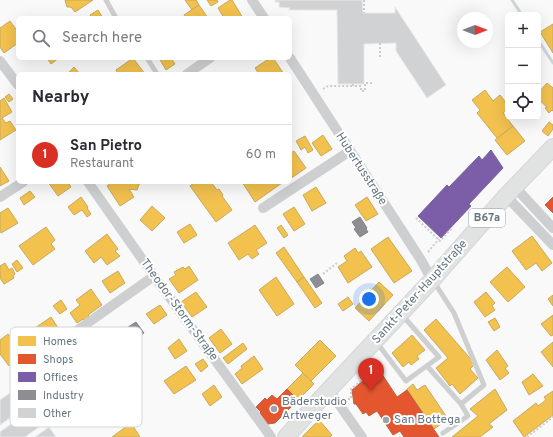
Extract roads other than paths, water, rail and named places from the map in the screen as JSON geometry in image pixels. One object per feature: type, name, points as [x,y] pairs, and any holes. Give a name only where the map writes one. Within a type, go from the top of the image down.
[{"type":"main road","name":"Sankt-Peter-Hauptstraße","points":[[286,437],[432,280],[510,191],[553,147]]},
{"type":"street","points":[[252,0],[263,16]]},
{"type":"street","points":[[189,72],[207,60]]},
{"type":"street","name":"Hubertusstraße","points":[[291,60],[408,240],[432,280]]},
{"type":"street","points":[[0,61],[16,83]]},
{"type":"street","points":[[263,208],[350,151]]},
{"type":"street","points":[[0,197],[20,184]]},
{"type":"street","name":"Theodor-Storm-Straße","points":[[89,184],[271,437]]},
{"type":"street","points":[[510,191],[553,228]]},
{"type":"street","points":[[510,191],[553,245]]},
{"type":"street","points":[[82,327],[154,276]]},
{"type":"street","points":[[329,390],[362,437]]},
{"type":"lane","points":[[106,0],[115,16]]},
{"type":"lane","points":[[148,60],[156,72]]},
{"type":"lane","points":[[432,280],[447,300],[454,313],[484,385],[461,404]]},
{"type":"lane","points":[[375,341],[406,381],[439,357],[400,313]]},
{"type":"lane","points":[[427,366],[461,404],[468,416],[444,433]]},
{"type":"waterway","points":[[512,0],[520,12]]},
{"type":"waterway","points":[[541,45],[553,63]]},
{"type":"place","name":"San Pietro","points":[[371,391]]},
{"type":"place","name":"Bäderstudio Artweger","points":[[274,409]]},
{"type":"place","name":"San Bottega","points":[[386,420]]}]
